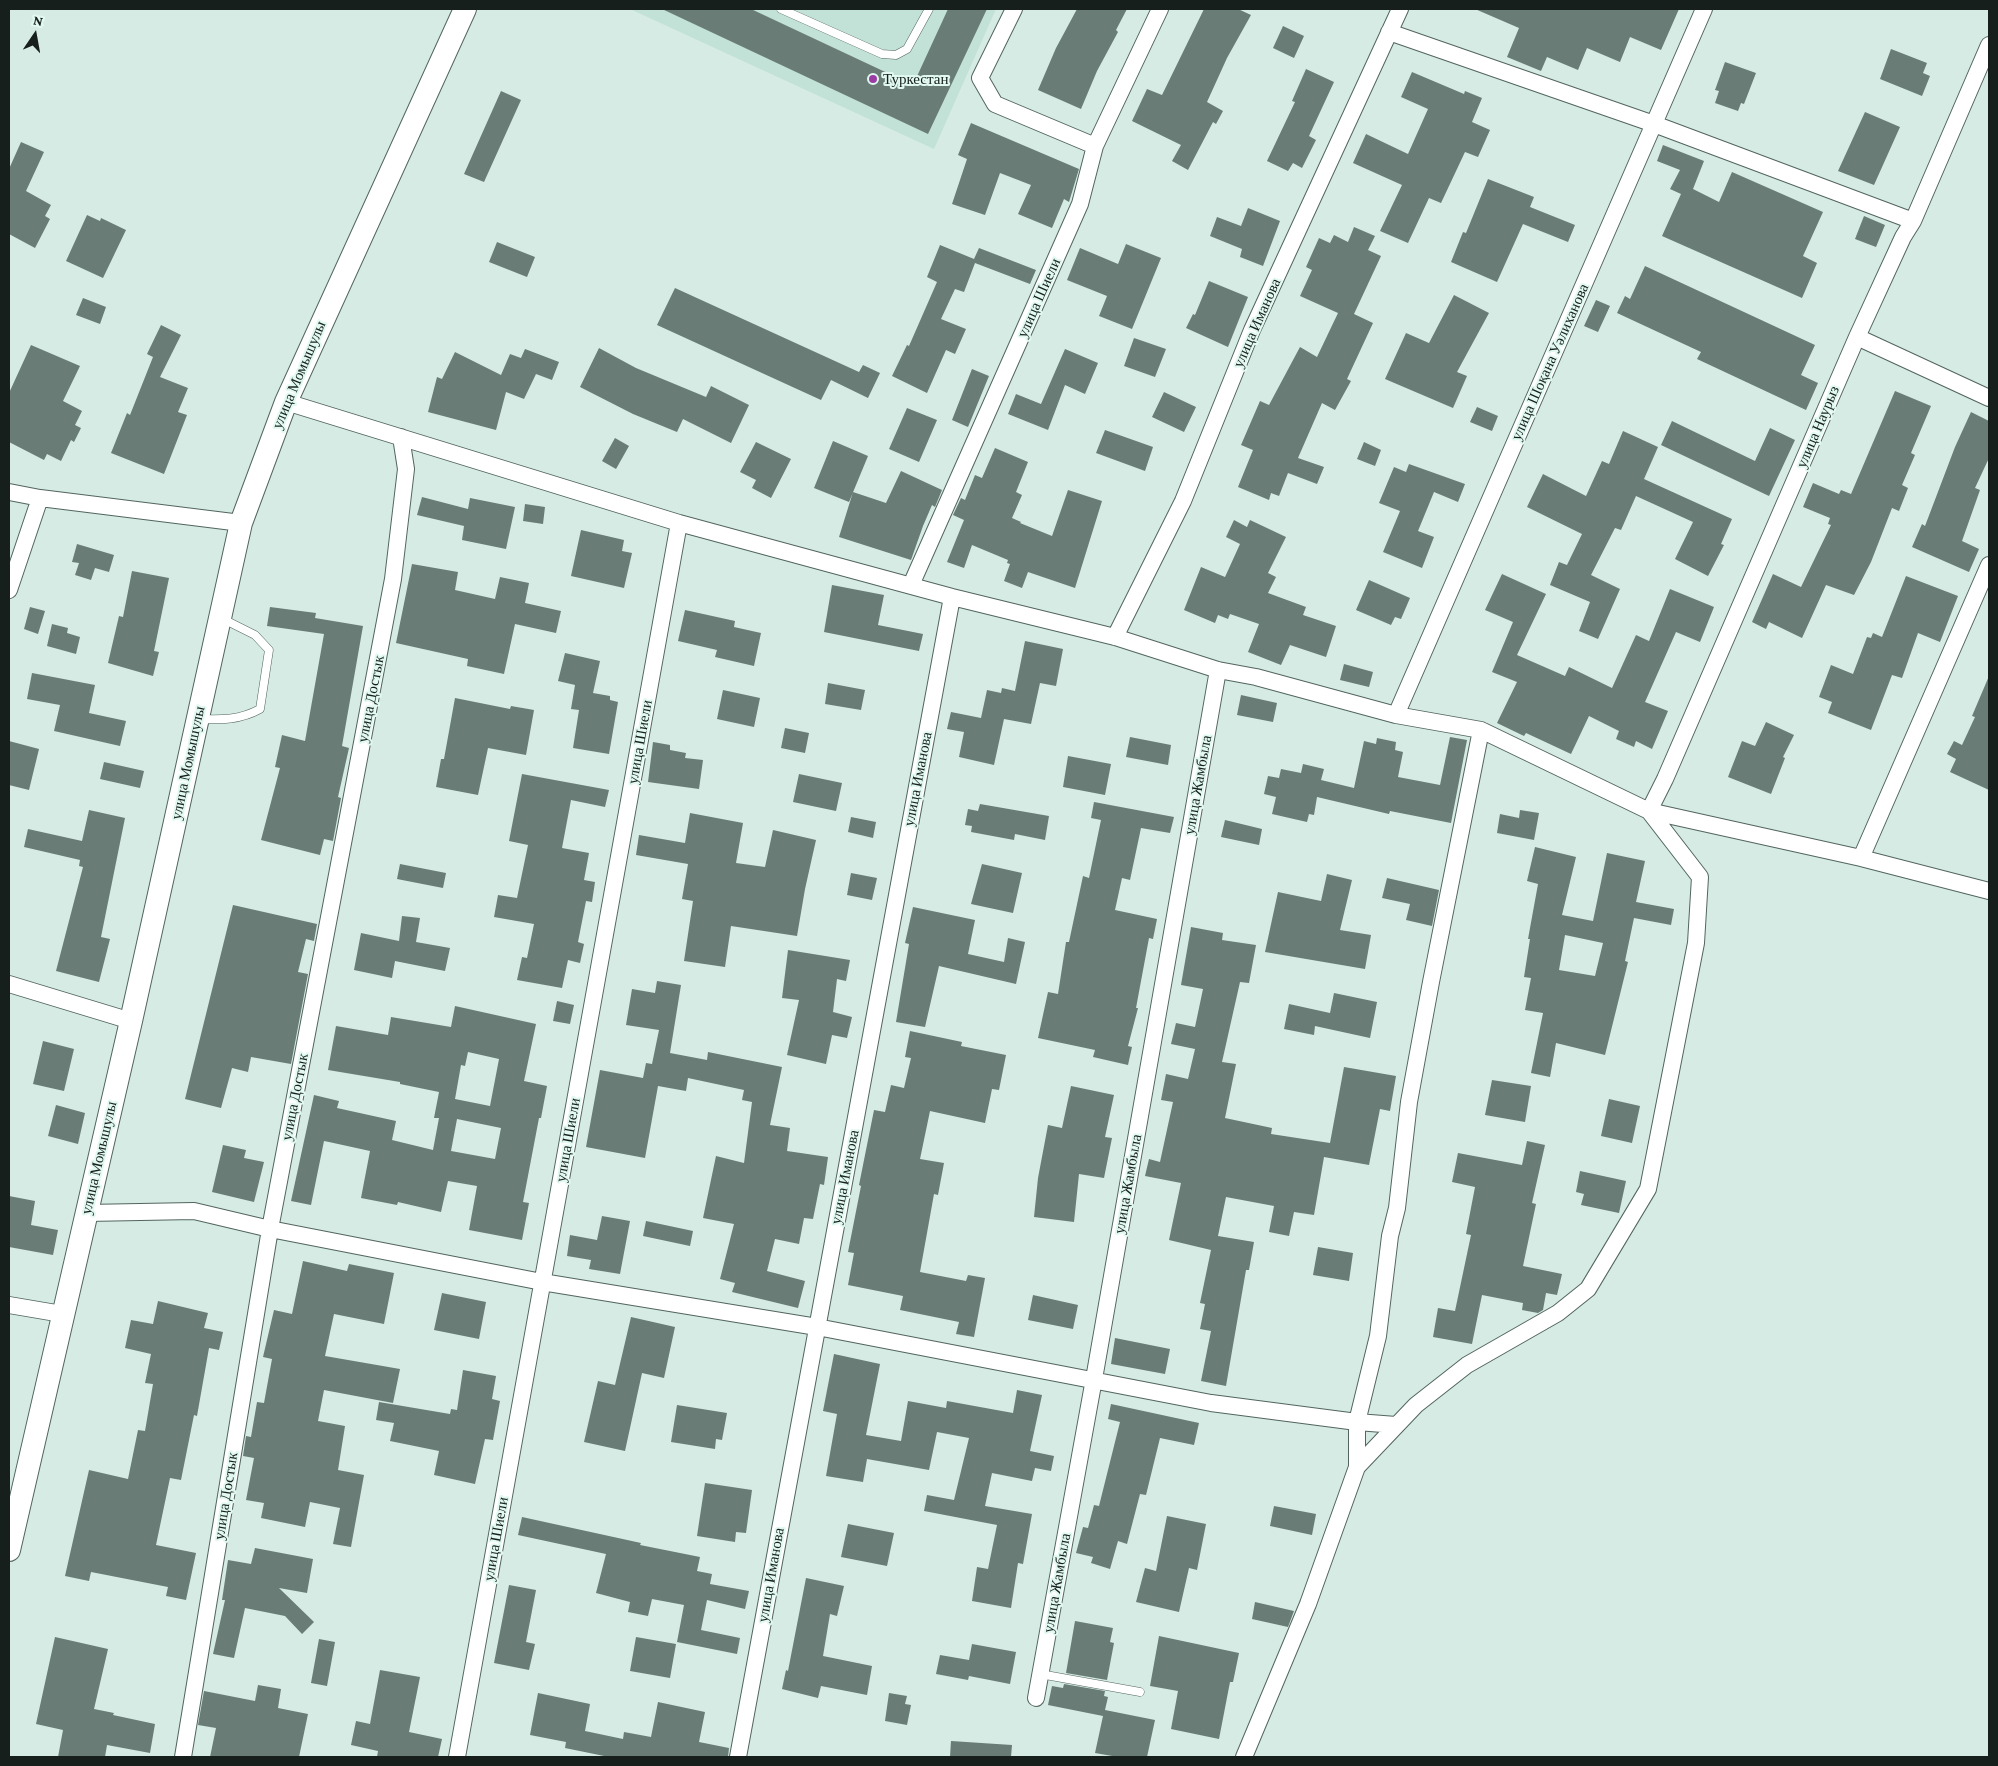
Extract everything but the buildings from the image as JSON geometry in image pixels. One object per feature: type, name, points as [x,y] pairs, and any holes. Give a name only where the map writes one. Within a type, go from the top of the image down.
[{"type":"street","name":"улица Момышулы","points":[[9,1550],[131,1021],[241,523],[286,402],[465,9]]},
{"type":"street","points":[[1014,9],[980,78],[995,104],[1095,146]]},
{"type":"street","name":"улица Шиели","points":[[911,585],[1080,204],[1095,146],[1160,9]]},
{"type":"street","name":"улица Иманова","points":[[1116,637],[1183,501],[1252,330],[1400,9]]},
{"type":"street","name":"улица Шоқана Уәлиханова","points":[[1396,715],[1704,9]]},
{"type":"street","points":[[1389,32],[1654,124],[1913,221]]},
{"type":"street","name":"улица Наурыз","points":[[1649,811],[1666,778],[1857,337],[1903,237],[1913,221],[1989,45]]},
{"type":"street","points":[[1857,337],[1989,398]]},
{"type":"street","points":[[286,402],[679,523],[952,597],[1116,637],[1218,670],[1256,677],[1396,715],[1481,730],[1649,811],[1861,858],[1989,891]]},
{"type":"street","name":"улица Достык","points":[[183,1757],[270,1229],[393,579],[406,469],[401,437]]},
{"type":"street","points":[[9,492],[40,498],[241,523]]},
{"type":"street","points":[[9,590],[40,498]]},
{"type":"street","name":"улица Шиели","points":[[457,1757],[679,523]]},
{"type":"street","points":[[1861,858],[1989,565]]},
{"type":"street","name":"улица Иманова","points":[[738,1757],[952,597]]},
{"type":"street","name":"улица Жамбыла","points":[[1036,1698],[1094,1379],[1218,670]]},
{"type":"street","points":[[1244,1757],[1308,1604],[1357,1467],[1357,1422],[1378,1336],[1390,1236],[1398,1208],[1410,1102],[1431,982],[1481,730]]},
{"type":"street","points":[[1357,1467],[1416,1405],[1467,1366],[1558,1313],[1588,1289],[1648,1189],[1696,943],[1700,877],[1649,811]]},
{"type":"street","points":[[9,984],[131,1021]]},
{"type":"street","points":[[86,1213],[194,1211],[270,1229],[542,1282],[817,1327],[1211,1403],[1357,1422],[1396,1425]]},
{"type":"street","points":[[9,1305],[62,1314]]},
{"type":"lane","points":[[781,9],[882,54],[896,55],[907,49],[929,9]]},
{"type":"lane","points":[[198,719],[229,720],[244,717],[260,710],[269,650],[256,635],[219,617]]},
{"type":"lane","points":[[1040,1674],[1140,1692]]},
{"type":"shaded area","name":"Туркестан","points":[[630,9],[996,9],[934,149]]},
{"type":"place","name":"Туркестан","points":[[873,79]]}]
